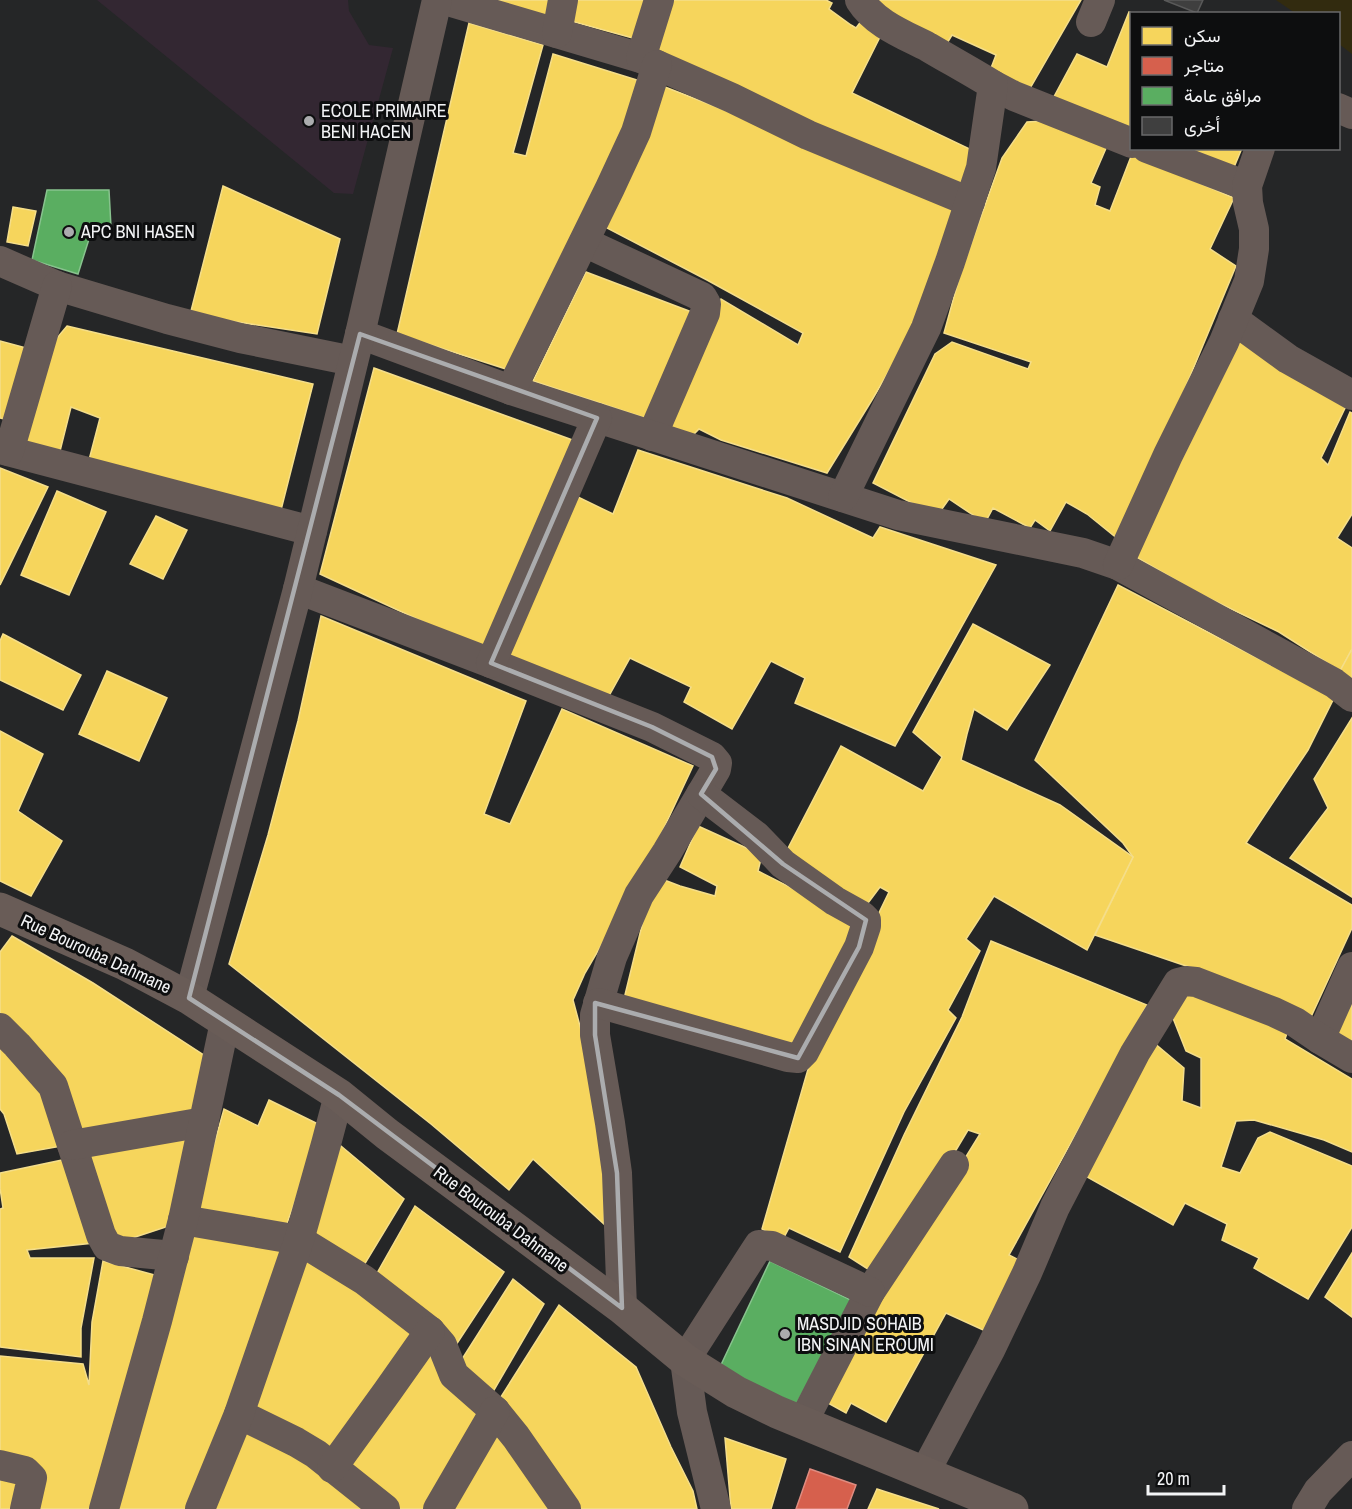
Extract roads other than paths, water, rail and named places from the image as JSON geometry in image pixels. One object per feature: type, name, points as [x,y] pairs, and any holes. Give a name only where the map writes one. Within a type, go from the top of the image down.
[{"type":"street","points":[[189,998],[312,531],[437,0]]},
{"type":"street","points":[[445,0],[649,61],[808,135],[970,202]]},
{"type":"street","points":[[557,33],[563,0]]},
{"type":"street","points":[[511,390],[636,132],[659,0]]},
{"type":"street","points":[[860,0],[880,21],[993,85],[1014,96],[1130,143]]},
{"type":"street","points":[[843,497],[926,328],[981,168],[993,85]]},
{"type":"street","points":[[1152,150],[1247,186]]},
{"type":"street","points":[[1118,565],[1249,281],[1254,249],[1254,229],[1247,186],[1259,150]]},
{"type":"street","points":[[584,242],[702,297],[706,304],[705,313],[652,436]]},
{"type":"street","points":[[0,261],[57,286],[167,319],[240,338],[356,347],[511,390],[898,515],[1083,553],[1118,565],[1334,683],[1352,698]]},
{"type":"street","points":[[57,286],[4,450],[312,531]]},
{"type":"street","points":[[1233,319],[1288,359],[1352,395]]},
{"type":"street","points":[[491,663],[597,418]]},
{"type":"street","points":[[297,589],[652,727],[712,757],[717,763],[716,769],[667,852],[639,895],[612,957],[595,1015],[595,1035],[617,1173],[622,1308]]},
{"type":"street","points":[[598,1004],[798,1058],[804,1053],[859,946],[866,926],[866,920],[862,916],[835,901],[783,864],[756,836],[701,794]]},
{"type":"street","name":"Rue Bourouba Dahmane","points":[[3,917],[125,964],[189,998],[339,1095],[387,1134],[622,1308],[685,1360],[736,1392],[777,1412],[1012,1509]]},
{"type":"street","points":[[1320,1040],[1352,967]]},
{"type":"street","points":[[925,1472],[990,1350],[1027,1274],[1055,1207],[1135,1053],[1178,983],[1196,982],[1274,1012],[1295,1022],[1320,1040],[1352,1058]]},
{"type":"street","points":[[104,1509],[183,1220],[225,1022]]},
{"type":"street","points":[[0,1028],[18,1045],[53,1086],[101,1235],[107,1246],[120,1251],[174,1256]]},
{"type":"street","points":[[200,1509],[239,1414],[299,1240],[339,1095]]},
{"type":"street","points":[[72,1145],[204,1122]]},
{"type":"street","points":[[803,1422],[870,1292],[954,1165]]},
{"type":"street","points":[[183,1220],[299,1240],[364,1280],[430,1331],[442,1345],[454,1375],[495,1411],[566,1509]]},
{"type":"street","points":[[716,1509],[692,1412],[685,1360],[759,1245],[772,1246],[870,1292]]},
{"type":"street","points":[[332,1468],[430,1331]]},
{"type":"street","points":[[438,1509],[495,1411]]},
{"type":"street","points":[[239,1414],[315,1454],[385,1509]]},
{"type":"street","points":[[1307,1509],[1318,1491],[1352,1456]]},
{"type":"street","points":[[0,1465],[26,1471],[32,1478],[26,1509]]},
{"type":"place","name":"ECOLE PRIMAIRE BENI HACEN","points":[[309,121]]},
{"type":"place","name":"APC BNI HASEN","points":[[69,232]]},
{"type":"place","name":"MASDJID SOHAIB IBN SINAN EROUMI","points":[[785,1334]]}]
